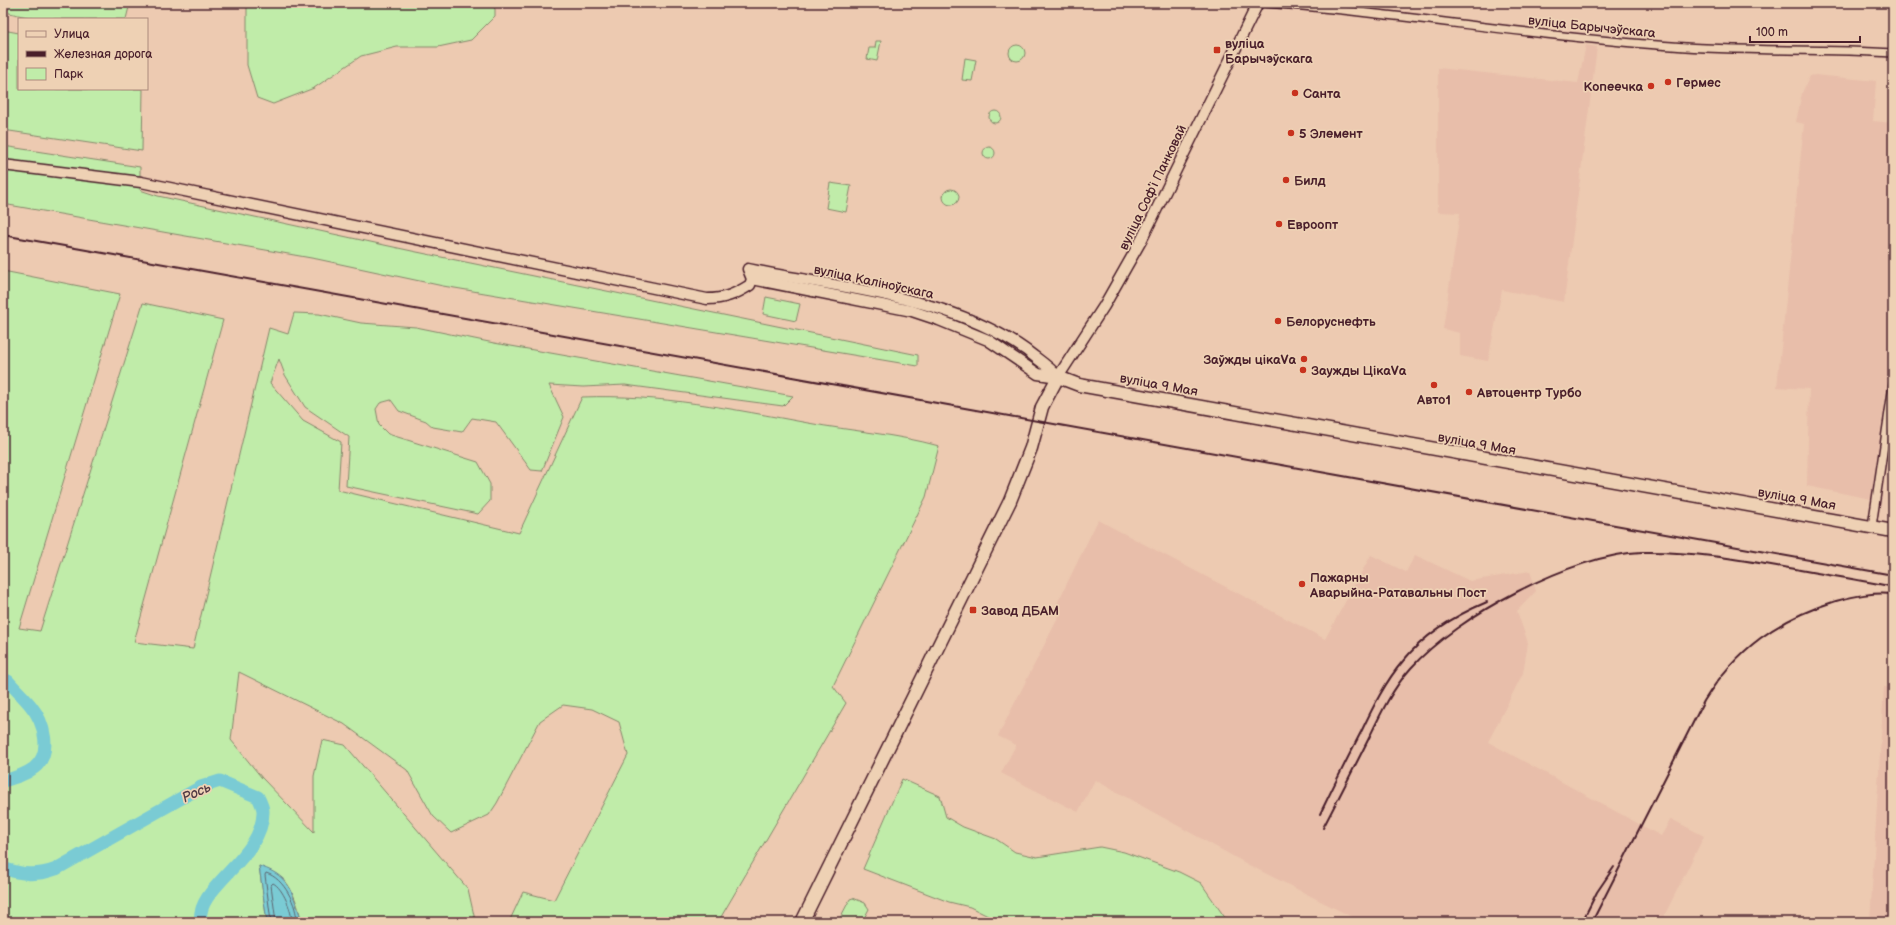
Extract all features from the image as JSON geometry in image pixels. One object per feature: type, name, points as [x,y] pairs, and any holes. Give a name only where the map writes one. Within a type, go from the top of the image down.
[{"type":"main road","name":"вуліца 9 Мая","points":[[1058,377],[1079,385],[1893,530]]},
{"type":"main road","points":[[802,922],[1010,501],[1031,448],[1042,407],[1058,377]]},
{"type":"street","name":"вуліца Софʼі Панковай","points":[[1058,377],[1104,306],[1142,239],[1258,3]]},
{"type":"street","name":"вуліца Барычэўскага","points":[[1266,3],[1370,13],[1603,41],[1673,46],[1854,50],[1893,53]]},
{"type":"street","points":[[3,165],[146,183],[707,299],[720,299],[735,294],[750,285],[752,279]]},
{"type":"street","name":"вуліца Каліноўскага","points":[[748,269],[914,301],[945,310],[977,322],[1013,341],[1051,368],[1058,377],[1038,374],[988,340],[939,320],[912,311],[752,279],[748,269]]},
{"type":"street","points":[[1872,526],[1893,385]]},
{"type":"shaded area","points":[[1586,45],[1597,47],[1564,302],[1502,290],[1488,361],[1460,356],[1460,333],[1443,329],[1460,213],[1438,212],[1438,68],[1578,83]]},
{"type":"shaded area","points":[[1815,75],[1876,81],[1873,121],[1893,123],[1893,343],[1871,499],[1807,486],[1809,389],[1777,387],[1804,124],[1796,122],[1802,93],[1810,76]]},
{"type":"shaded area","points":[[1098,520],[1325,639],[1371,555],[1406,572],[1415,555],[1470,581],[1530,571],[1536,591],[1517,611],[1528,643],[1523,673],[1488,742],[1661,836],[1671,819],[1704,836],[1661,922],[1362,922],[1249,865],[1095,780],[1078,812],[1001,773],[1016,745],[998,736],[1059,616],[1053,612]]},
{"type":"shaded area","points":[[1884,687],[1893,688],[1893,922],[1870,922]]},
{"type":"green space","points":[[5,3],[130,3],[126,18],[32,18],[5,12]]},
{"type":"green space","points":[[247,3],[492,3],[495,9],[495,16],[471,40],[438,47],[397,47],[361,56],[314,88],[273,104],[257,98],[247,65]]},
{"type":"green space","points":[[3,30],[18,33],[18,90],[143,90],[142,151],[3,130]]},
{"type":"green space","points":[[876,41],[881,41],[877,61],[867,59],[869,48],[875,48]]},
{"type":"green space","points":[[1017,45],[1023,47],[1025,53],[1023,59],[1017,61],[1011,59],[1009,53],[1011,47]]},
{"type":"green space","points":[[965,58],[976,60],[972,81],[962,80]]},
{"type":"green space","points":[[993,111],[997,111],[1001,117],[997,123],[993,123],[989,119],[989,115]]},
{"type":"green space","points":[[3,146],[140,167],[140,190],[158,196],[412,251],[918,355],[918,366],[443,286],[317,259],[3,204]]},
{"type":"green space","points":[[991,147],[994,148],[994,158],[987,159],[984,158],[983,151],[984,148]]},
{"type":"green space","points":[[830,183],[851,186],[846,212],[826,208]]},
{"type":"green space","points":[[948,189],[954,189],[959,194],[957,203],[954,205],[948,205],[943,200],[943,194]]},
{"type":"green space","points":[[3,271],[120,294],[19,628],[40,631],[143,303],[223,320],[134,642],[193,649],[269,328],[288,334],[294,313],[319,314],[361,323],[416,327],[494,343],[793,396],[783,406],[625,385],[583,387],[549,385],[564,417],[542,471],[531,470],[496,422],[472,418],[462,432],[433,427],[426,421],[399,411],[391,400],[380,403],[376,409],[379,425],[388,434],[478,462],[490,484],[490,501],[478,514],[346,486],[349,437],[305,407],[285,375],[279,359],[270,383],[303,421],[341,442],[338,490],[519,533],[582,397],[668,400],[890,436],[939,446],[926,497],[833,686],[846,703],[718,922],[509,922],[523,892],[554,900],[628,755],[619,722],[592,709],[563,705],[540,721],[497,803],[489,815],[451,833],[433,816],[407,770],[344,724],[239,672],[231,740],[262,778],[314,832],[314,776],[322,740],[345,745],[468,889],[475,920],[474,922],[301,922],[295,898],[289,886],[282,878],[259,866],[267,922],[3,922]]},
{"type":"green space","points":[[766,297],[800,304],[796,321],[763,314]]},
{"type":"green space","points":[[902,779],[940,796],[946,817],[963,827],[996,839],[1015,852],[1037,857],[1100,847],[1124,852],[1179,872],[1201,883],[1228,922],[1000,922],[970,907],[949,902],[863,869]]},
{"type":"green space","points":[[853,898],[865,903],[869,909],[862,922],[838,922],[850,899]]},
{"type":"water","points":[[259,866],[279,875],[287,884],[300,915],[301,922],[267,922]]},
{"type":"waterway","name":"Рось","points":[[3,679],[8,681],[36,713],[43,729],[45,746],[40,762],[34,768],[23,774],[3,781]]},
{"type":"waterway","name":"Рось","points":[[3,868],[30,874],[42,873],[56,869],[201,787],[220,781],[258,797],[263,811],[260,828],[253,843],[208,897],[202,909],[201,922]]},
{"type":"railway","points":[[3,235],[1893,575]]},
{"type":"railway","points":[[1323,828],[1387,702],[1411,668],[1431,648],[1457,628],[1486,609],[1518,591],[1551,576],[1583,564],[1614,555],[1642,552],[1662,552],[1741,560],[1893,587]]},
{"type":"railway","points":[[1592,922],[1704,701],[1730,666],[1760,638],[1795,617],[1815,608],[1836,601],[1864,595],[1893,594]]},
{"type":"railway","points":[[1320,814],[1375,704],[1397,669],[1411,652],[1431,634],[1464,613],[1487,602]]},
{"type":"railway","points":[[1582,922],[1597,892],[1614,867]]},
{"type":"place","name":"вуліца Барычэўскага","points":[[1217,50]]},
{"type":"place","name":"Гермес","points":[[1668,82]]},
{"type":"place","name":"Копеечка","points":[[1651,86]]},
{"type":"place","name":"Санта","points":[[1295,93]]},
{"type":"place","name":"5 Элемент","points":[[1291,133]]},
{"type":"place","name":"Билд","points":[[1286,180]]},
{"type":"place","name":"Евроопт","points":[[1279,224]]},
{"type":"place","name":"Белоруснефть","points":[[1278,321]]},
{"type":"place","name":"Заўжды цікаVа","points":[[1304,359]]},
{"type":"place","name":"Заужды ЦікаVа","points":[[1303,370]]},
{"type":"place","name":"Авто1","points":[[1434,385]]},
{"type":"place","name":"Автоцентр Турбо","points":[[1469,392]]},
{"type":"place","name":"Пажарны Аварыйна-Ратавальны Пост","points":[[1302,584]]},
{"type":"place","name":"Завод ДБАМ","points":[[973,610]]}]
